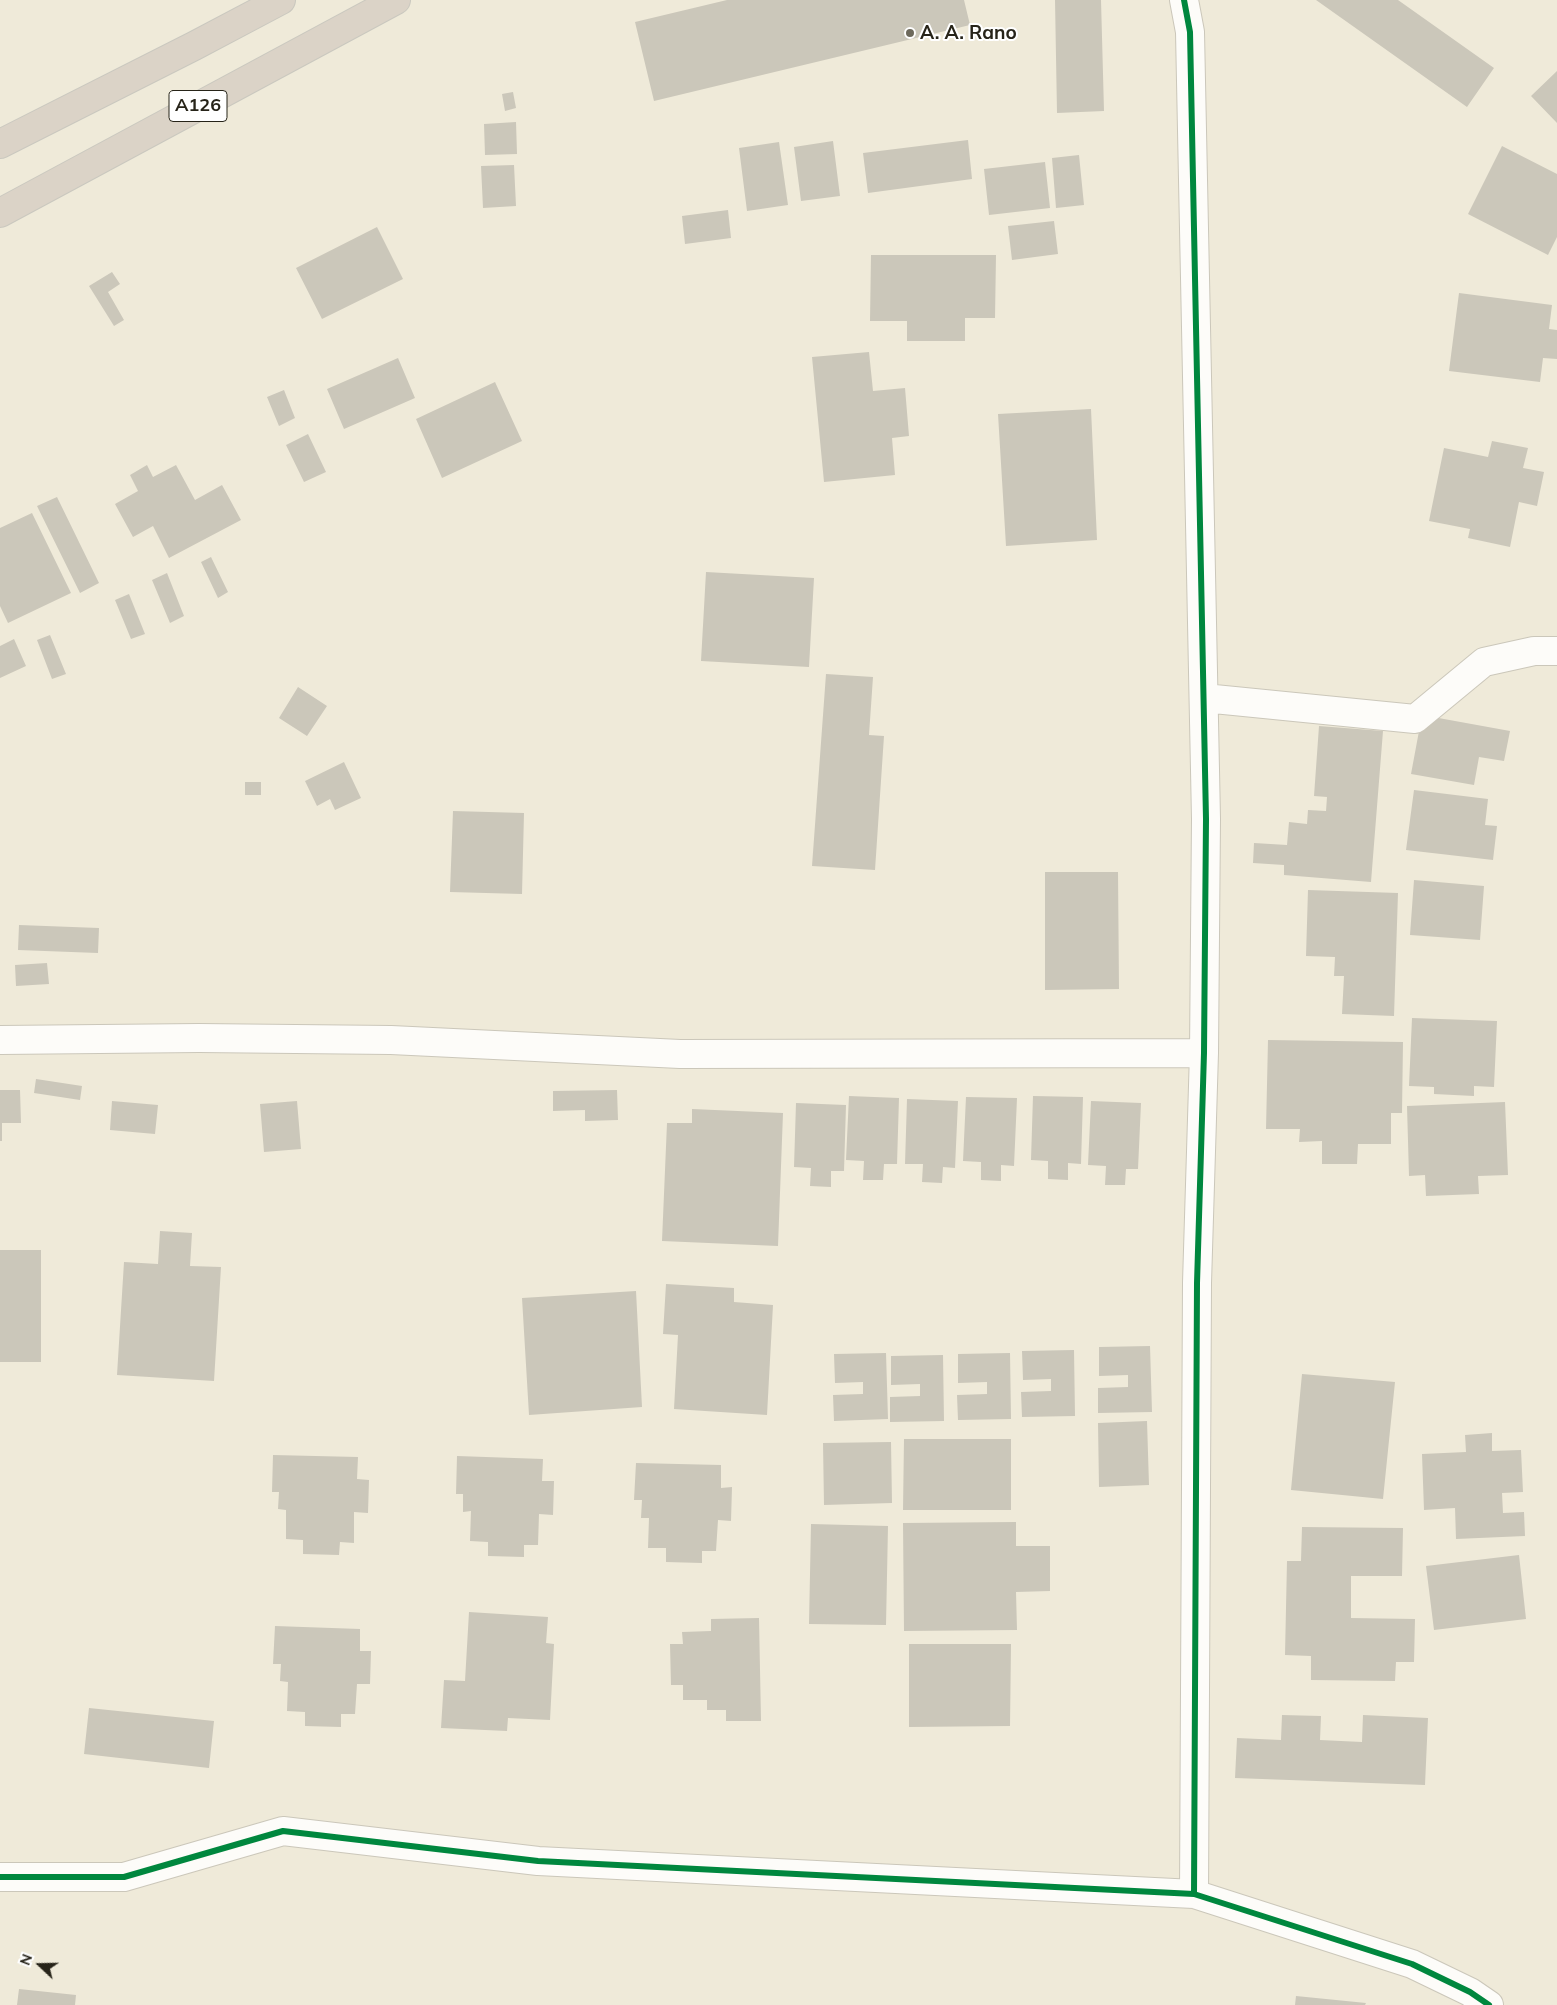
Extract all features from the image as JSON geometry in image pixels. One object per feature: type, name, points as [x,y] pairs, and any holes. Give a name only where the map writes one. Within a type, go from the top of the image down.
[{"type":"highway","points":[[0,144],[281,0]]},
{"type":"highway","name":"A126","points":[[0,213],[396,0]]},
{"type":"street","points":[[1184,0],[1190,32],[1204,698],[1204,1053],[1197,1283],[1194,1894]]},
{"type":"street","points":[[1204,698],[1416,720],[1484,662],[1534,650],[1557,651]]},
{"type":"street","points":[[0,1040],[199,1038],[391,1040],[680,1054],[1204,1053]]},
{"type":"street","points":[[0,1877],[124,1877],[283,1831],[538,1861],[1194,1894],[1412,1964],[1470,1992],[1489,2005]]},
{"type":"building","points":[[727,0],[964,0],[970,25],[654,101],[635,22]]},
{"type":"building","points":[[1055,0],[1101,0],[1104,111],[1057,113]]},
{"type":"building","points":[[1316,0],[1398,0],[1494,68],[1467,107]]},
{"type":"building","points":[[1557,71],[1557,123],[1531,96]]},
{"type":"building","points":[[513,92],[516,108],[505,111],[502,94]]},
{"type":"building","points":[[516,122],[517,154],[485,155],[484,124]]},
{"type":"building","points":[[968,140],[972,179],[868,193],[863,153]]},
{"type":"building","points":[[833,141],[840,196],[801,201],[794,147]]},
{"type":"building","points":[[779,142],[788,205],[747,211],[739,148]]},
{"type":"building","points":[[1502,146],[1557,174],[1557,237],[1548,255],[1468,214]]},
{"type":"building","points":[[1079,155],[1084,205],[1056,208],[1052,158]]},
{"type":"building","points":[[1045,162],[1050,208],[989,215],[984,169]]},
{"type":"building","points":[[514,165],[516,206],[483,208],[481,166]]},
{"type":"building","points":[[728,210],[731,238],[685,244],[682,216]]},
{"type":"building","points":[[1054,221],[1058,254],[1012,260],[1008,226]]},
{"type":"building","points":[[377,227],[403,279],[322,319],[296,268]]},
{"type":"building","points":[[871,255],[996,255],[995,318],[965,318],[965,341],[907,341],[907,321],[870,321]]},
{"type":"building","points":[[112,272],[120,284],[108,292],[124,320],[114,326],[89,286]]},
{"type":"building","points":[[1459,293],[1552,305],[1549,329],[1557,330],[1557,359],[1543,358],[1540,382],[1449,371]]},
{"type":"building","points":[[869,352],[873,391],[905,388],[909,436],[892,438],[895,475],[824,482],[812,357]]},
{"type":"building","points":[[398,358],[415,398],[344,429],[327,389]]},
{"type":"building","points":[[495,382],[522,441],[442,478],[416,419]]},
{"type":"building","points":[[284,390],[295,418],[279,426],[267,397]]},
{"type":"building","points":[[1091,409],[1097,540],[1006,546],[998,414]]},
{"type":"building","points":[[308,434],[326,472],[304,482],[286,445]]},
{"type":"building","points":[[1492,441],[1528,448],[1523,468],[1544,472],[1537,506],[1519,502],[1510,547],[1468,538],[1470,529],[1429,521],[1444,448],[1488,457]]},
{"type":"building","points":[[147,465],[153,477],[176,465],[195,500],[222,485],[241,520],[169,558],[153,526],[133,537],[115,504],[138,491],[130,475]]},
{"type":"building","points":[[57,497],[99,583],[80,593],[37,506]]},
{"type":"building","points":[[32,513],[71,593],[8,623],[0,606],[0,528]]},
{"type":"building","points":[[211,557],[228,592],[218,598],[201,562]]},
{"type":"building","points":[[706,572],[814,578],[809,667],[701,661]]},
{"type":"building","points":[[167,573],[184,616],[170,623],[152,580]]},
{"type":"building","points":[[129,594],[145,634],[131,639],[115,600]]},
{"type":"building","points":[[50,635],[66,674],[52,679],[37,640]]},
{"type":"building","points":[[14,639],[26,666],[0,678],[0,646]]},
{"type":"building","points":[[826,674],[873,677],[869,735],[884,736],[875,870],[812,866]]},
{"type":"building","points":[[298,687],[327,706],[307,736],[279,718]]},
{"type":"building","points":[[1422,715],[1510,731],[1504,761],[1479,757],[1474,785],[1411,774]]},
{"type":"building","points":[[1319,726],[1383,731],[1371,882],[1284,875],[1284,865],[1253,863],[1254,843],[1287,845],[1289,822],[1307,824],[1308,810],[1326,811],[1327,797],[1314,796]]},
{"type":"building","points":[[344,762],[361,798],[335,810],[330,799],[317,806],[305,781]]},
{"type":"building","points":[[245,782],[261,782],[261,795],[245,795]]},
{"type":"building","points":[[1414,790],[1488,799],[1485,825],[1497,826],[1493,860],[1406,850]]},
{"type":"building","points":[[453,811],[524,813],[522,894],[450,892]]},
{"type":"building","points":[[1045,872],[1118,872],[1119,989],[1045,990]]},
{"type":"building","points":[[1414,880],[1484,886],[1480,940],[1410,935]]},
{"type":"building","points":[[1308,890],[1398,893],[1394,1016],[1342,1014],[1344,976],[1334,976],[1335,957],[1306,956]]},
{"type":"building","points":[[19,925],[99,928],[98,953],[18,950]]},
{"type":"building","points":[[47,963],[49,984],[16,986],[15,965]]},
{"type":"building","points":[[1412,1018],[1497,1021],[1494,1087],[1474,1086],[1474,1096],[1434,1094],[1434,1087],[1409,1086]]},
{"type":"building","points":[[1268,1040],[1403,1042],[1402,1113],[1391,1113],[1391,1144],[1358,1144],[1357,1164],[1322,1164],[1322,1141],[1299,1142],[1300,1129],[1266,1129]]},
{"type":"building","points":[[36,1079],[82,1086],[80,1100],[34,1093]]},
{"type":"building","points":[[0,1090],[20,1090],[21,1123],[2,1123],[2,1141],[0,1141]]},
{"type":"building","points":[[617,1090],[618,1120],[585,1121],[585,1110],[553,1111],[553,1091]]},
{"type":"building","points":[[849,1096],[899,1098],[897,1164],[884,1164],[883,1180],[863,1180],[864,1161],[846,1160]]},
{"type":"building","points":[[1033,1096],[1083,1097],[1081,1164],[1068,1163],[1068,1180],[1048,1179],[1048,1161],[1031,1160]]},
{"type":"building","points":[[966,1097],[1017,1098],[1014,1166],[1001,1165],[1001,1181],[981,1180],[981,1162],[963,1161]]},
{"type":"building","points":[[907,1099],[958,1101],[955,1168],[943,1167],[942,1183],[922,1182],[923,1164],[905,1164]]},
{"type":"building","points":[[112,1101],[158,1105],[155,1134],[110,1130]]},
{"type":"building","points":[[297,1101],[301,1149],[264,1152],[260,1104]]},
{"type":"building","points":[[1091,1101],[1141,1103],[1138,1169],[1126,1169],[1125,1185],[1105,1185],[1106,1166],[1088,1165]]},
{"type":"building","points":[[1505,1102],[1508,1175],[1478,1176],[1479,1194],[1426,1196],[1425,1175],[1409,1176],[1407,1106]]},
{"type":"building","points":[[796,1103],[846,1105],[844,1171],[831,1171],[831,1187],[810,1186],[811,1168],[794,1167]]},
{"type":"building","points":[[692,1109],[783,1113],[778,1246],[662,1241],[667,1123],[692,1123]]},
{"type":"building","points":[[160,1231],[192,1233],[190,1266],[221,1267],[214,1381],[117,1375],[124,1262],[158,1264]]},
{"type":"building","points":[[0,1250],[41,1250],[41,1362],[0,1362]]},
{"type":"building","points":[[666,1284],[734,1288],[734,1302],[773,1305],[767,1415],[674,1409],[678,1335],[663,1334]]},
{"type":"building","points":[[636,1291],[642,1407],[529,1415],[522,1298]]},
{"type":"building","points":[[1150,1346],[1152,1412],[1098,1413],[1098,1388],[1128,1387],[1128,1375],[1099,1376],[1099,1347]]},
{"type":"building","points":[[1074,1350],[1075,1416],[1022,1417],[1021,1392],[1051,1391],[1051,1379],[1023,1380],[1022,1351]]},
{"type":"building","points":[[886,1353],[888,1419],[834,1421],[833,1395],[863,1394],[863,1382],[835,1383],[834,1354]]},
{"type":"building","points":[[1010,1353],[1011,1419],[958,1420],[957,1395],[987,1394],[987,1382],[958,1383],[958,1354]]},
{"type":"building","points":[[943,1355],[944,1421],[890,1422],[890,1397],[920,1396],[920,1384],[891,1385],[891,1356]]},
{"type":"building","points":[[1302,1374],[1395,1382],[1383,1499],[1291,1490]]},
{"type":"building","points":[[1147,1421],[1149,1485],[1099,1487],[1098,1423]]},
{"type":"building","points":[[1492,1433],[1492,1451],[1521,1450],[1523,1492],[1502,1493],[1503,1513],[1524,1512],[1525,1536],[1456,1539],[1455,1508],[1424,1510],[1422,1454],[1466,1452],[1465,1435]]},
{"type":"building","points":[[904,1439],[1011,1439],[1011,1510],[903,1510]]},
{"type":"building","points":[[891,1442],[892,1503],[824,1505],[823,1443]]},
{"type":"building","points":[[273,1455],[358,1457],[357,1479],[369,1480],[368,1513],[354,1512],[354,1543],[340,1542],[339,1555],[303,1554],[303,1540],[286,1539],[286,1510],[278,1509],[279,1492],[272,1492]]},
{"type":"building","points":[[457,1456],[543,1459],[542,1481],[554,1481],[553,1515],[539,1514],[538,1545],[524,1545],[524,1557],[488,1556],[488,1542],[470,1541],[471,1511],[463,1512],[463,1494],[456,1494]]},
{"type":"building","points":[[636,1463],[721,1465],[721,1488],[732,1487],[731,1521],[718,1520],[716,1551],[702,1551],[702,1563],[666,1562],[666,1548],[648,1548],[649,1518],[641,1518],[642,1500],[634,1500]]},
{"type":"building","points":[[1016,1522],[1016,1546],[1050,1546],[1050,1591],[1016,1592],[1017,1630],[904,1631],[903,1523]]},
{"type":"building","points":[[811,1524],[888,1526],[886,1625],[809,1624]]},
{"type":"building","points":[[1302,1527],[1403,1528],[1402,1576],[1351,1576],[1351,1618],[1415,1619],[1414,1662],[1396,1662],[1395,1681],[1311,1680],[1311,1656],[1285,1655],[1287,1561],[1301,1561]]},
{"type":"building","points":[[1519,1555],[1526,1619],[1434,1630],[1426,1566]]},
{"type":"building","points":[[469,1612],[548,1617],[546,1643],[554,1644],[550,1720],[508,1718],[507,1731],[441,1728],[444,1680],[465,1681]]},
{"type":"building","points":[[759,1618],[761,1721],[726,1721],[726,1710],[707,1710],[707,1700],[683,1700],[683,1685],[671,1685],[670,1644],[683,1644],[682,1632],[711,1631],[711,1619]]},
{"type":"building","points":[[275,1626],[360,1629],[360,1651],[371,1651],[370,1684],[357,1684],[355,1714],[341,1714],[341,1727],[305,1726],[305,1712],[287,1711],[288,1682],[280,1681],[281,1664],[273,1664]]},
{"type":"building","points":[[909,1644],[1011,1644],[1010,1726],[909,1727]]},
{"type":"building","points":[[89,1708],[214,1721],[209,1768],[84,1754]]},
{"type":"building","points":[[1282,1715],[1321,1716],[1320,1740],[1362,1742],[1363,1715],[1428,1718],[1425,1785],[1235,1778],[1237,1738],[1281,1740]]},
{"type":"building","points":[[19,1989],[76,1995],[75,2005],[17,2005]]},
{"type":"building","points":[[1296,1996],[1366,2003],[1365,2005],[1295,2005]]},
{"type":"cycle path","points":[[1184,0],[1190,32],[1206,819],[1204,1053],[1197,1283],[1194,1894]]},
{"type":"cycle path","points":[[0,1877],[124,1877],[283,1831],[538,1861],[1194,1894],[1412,1964],[1470,1992],[1489,2005]]},
{"type":"place","name":"A. A. Rano","points":[[910,33]]}]
